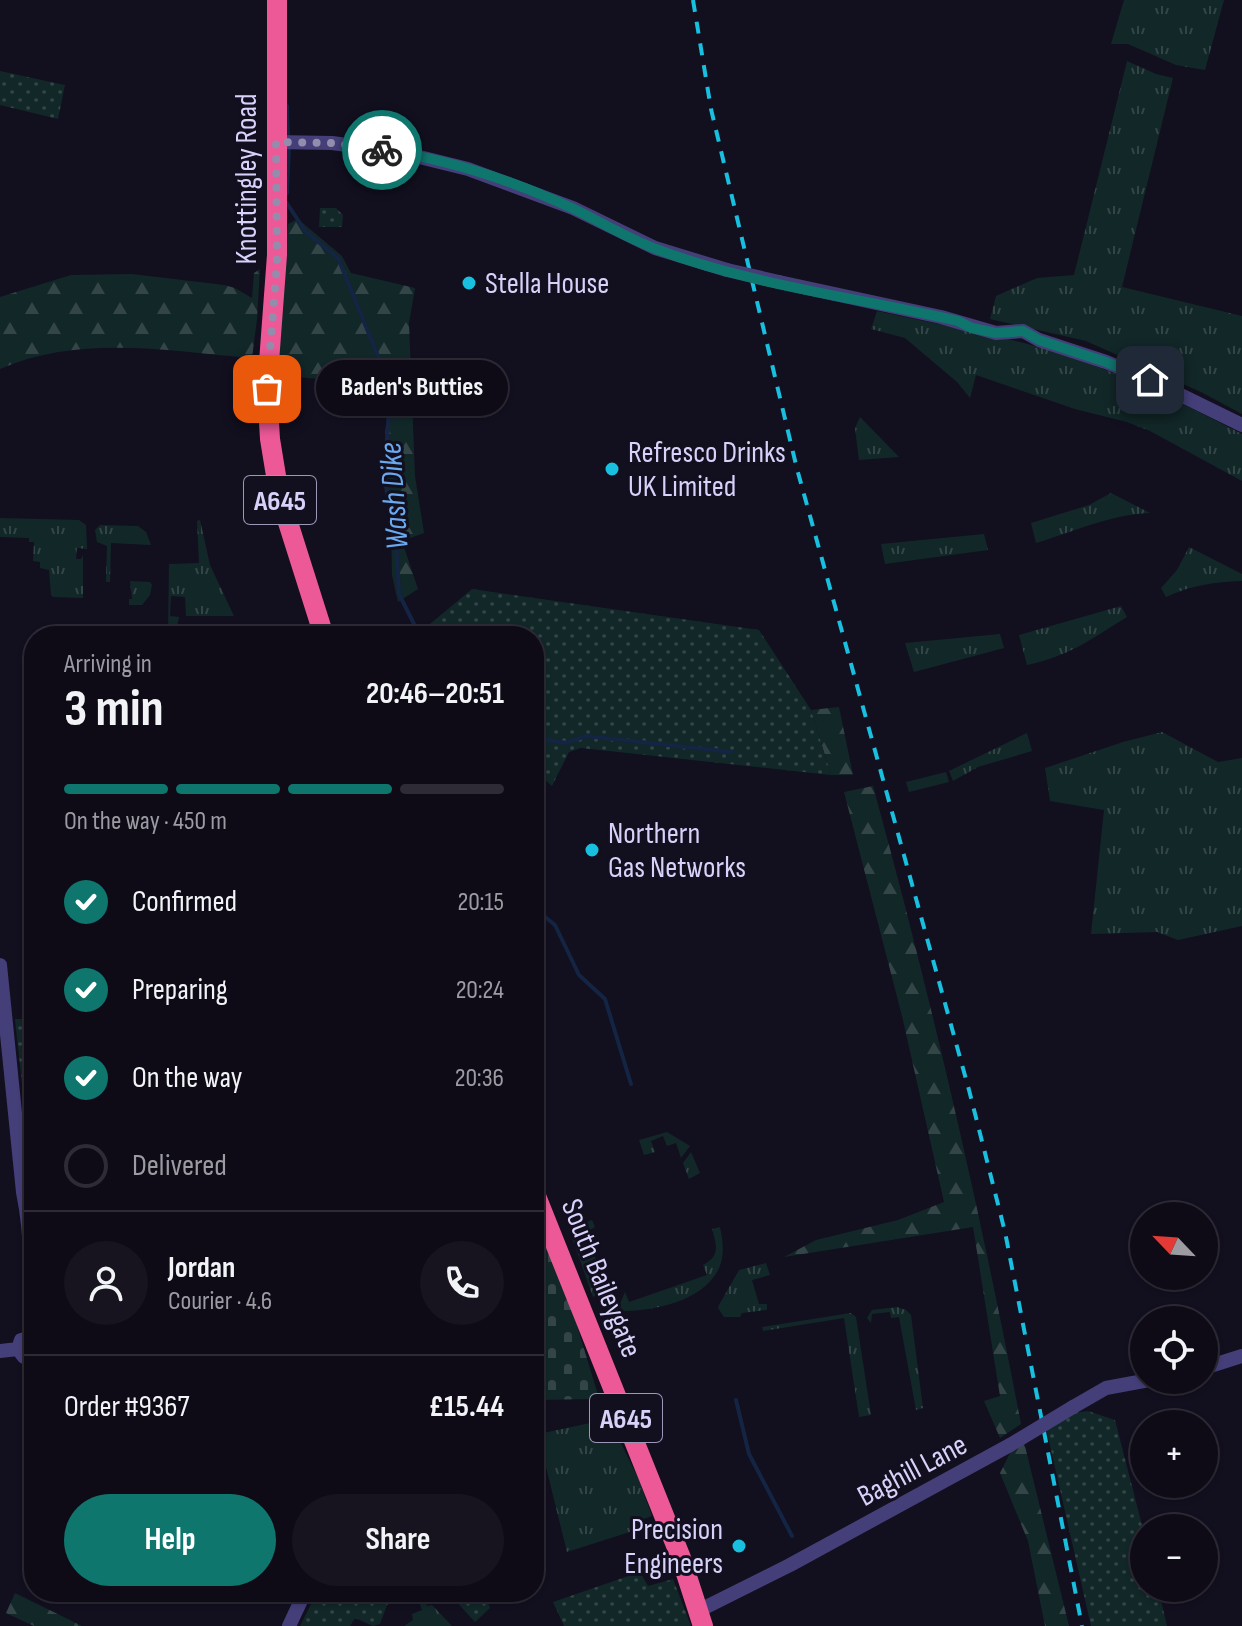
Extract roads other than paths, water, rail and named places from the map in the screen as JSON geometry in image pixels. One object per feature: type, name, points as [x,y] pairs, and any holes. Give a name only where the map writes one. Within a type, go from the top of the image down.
[{"type":"highway","name":"Knottingley Road","points":[[277,0],[286,142],[267,389],[270,439],[279,494],[321,626]]},
{"type":"highway","name":"South Baileygate","points":[[544,1216],[681,1558],[701,1618]]},
{"type":"street","points":[[286,142],[332,143],[399,152],[468,169],[573,208],[655,248],[727,270],[958,321],[972,328],[996,333],[1023,331],[1039,340],[1150,380],[1242,425]]},
{"type":"street","points":[[0,965],[24,1197]]},
{"type":"street","points":[[18,1349],[24,1340]]},
{"type":"street","points":[[0,1351],[18,1349]]},
{"type":"street","points":[[18,1349],[24,1357]]},
{"type":"street","points":[[1218,1364],[1242,1356]]},
{"type":"street","name":"Baghill Lane","points":[[701,1618],[1106,1388],[1130,1383]]},
{"type":"street","points":[[289,1626],[300,1602]]},
{"type":"waterway","name":"Wash Dike","points":[[287,106],[288,137]]},
{"type":"waterway","name":"Wash Dike","points":[[287,193],[289,146]]},
{"type":"waterway","name":"Wash Dike","points":[[286,202],[306,232],[338,258],[391,388],[384,477],[395,523],[399,594],[415,626]]},
{"type":"waterway","points":[[544,740],[566,743],[586,736],[732,752]]},
{"type":"waterway","name":"Wash Dike","points":[[544,916],[555,925],[579,975],[605,999],[631,1084]]},
{"type":"waterway","points":[[736,1400],[749,1454],[792,1536]]},
{"type":"railway","points":[[693,0],[711,109],[797,469],[969,1090],[1005,1232],[1082,1626]]},
{"type":"place","name":"Stella House","points":[[469,283]]},
{"type":"place","name":"Baden's Butties","points":[[267,389]]},
{"type":"place","name":"Refresco Drinks UK Limited","points":[[612,469]]},
{"type":"place","name":"Northern Gas Networks","points":[[592,850]]},
{"type":"place","name":"Precision Engineers","points":[[739,1546]]}]
